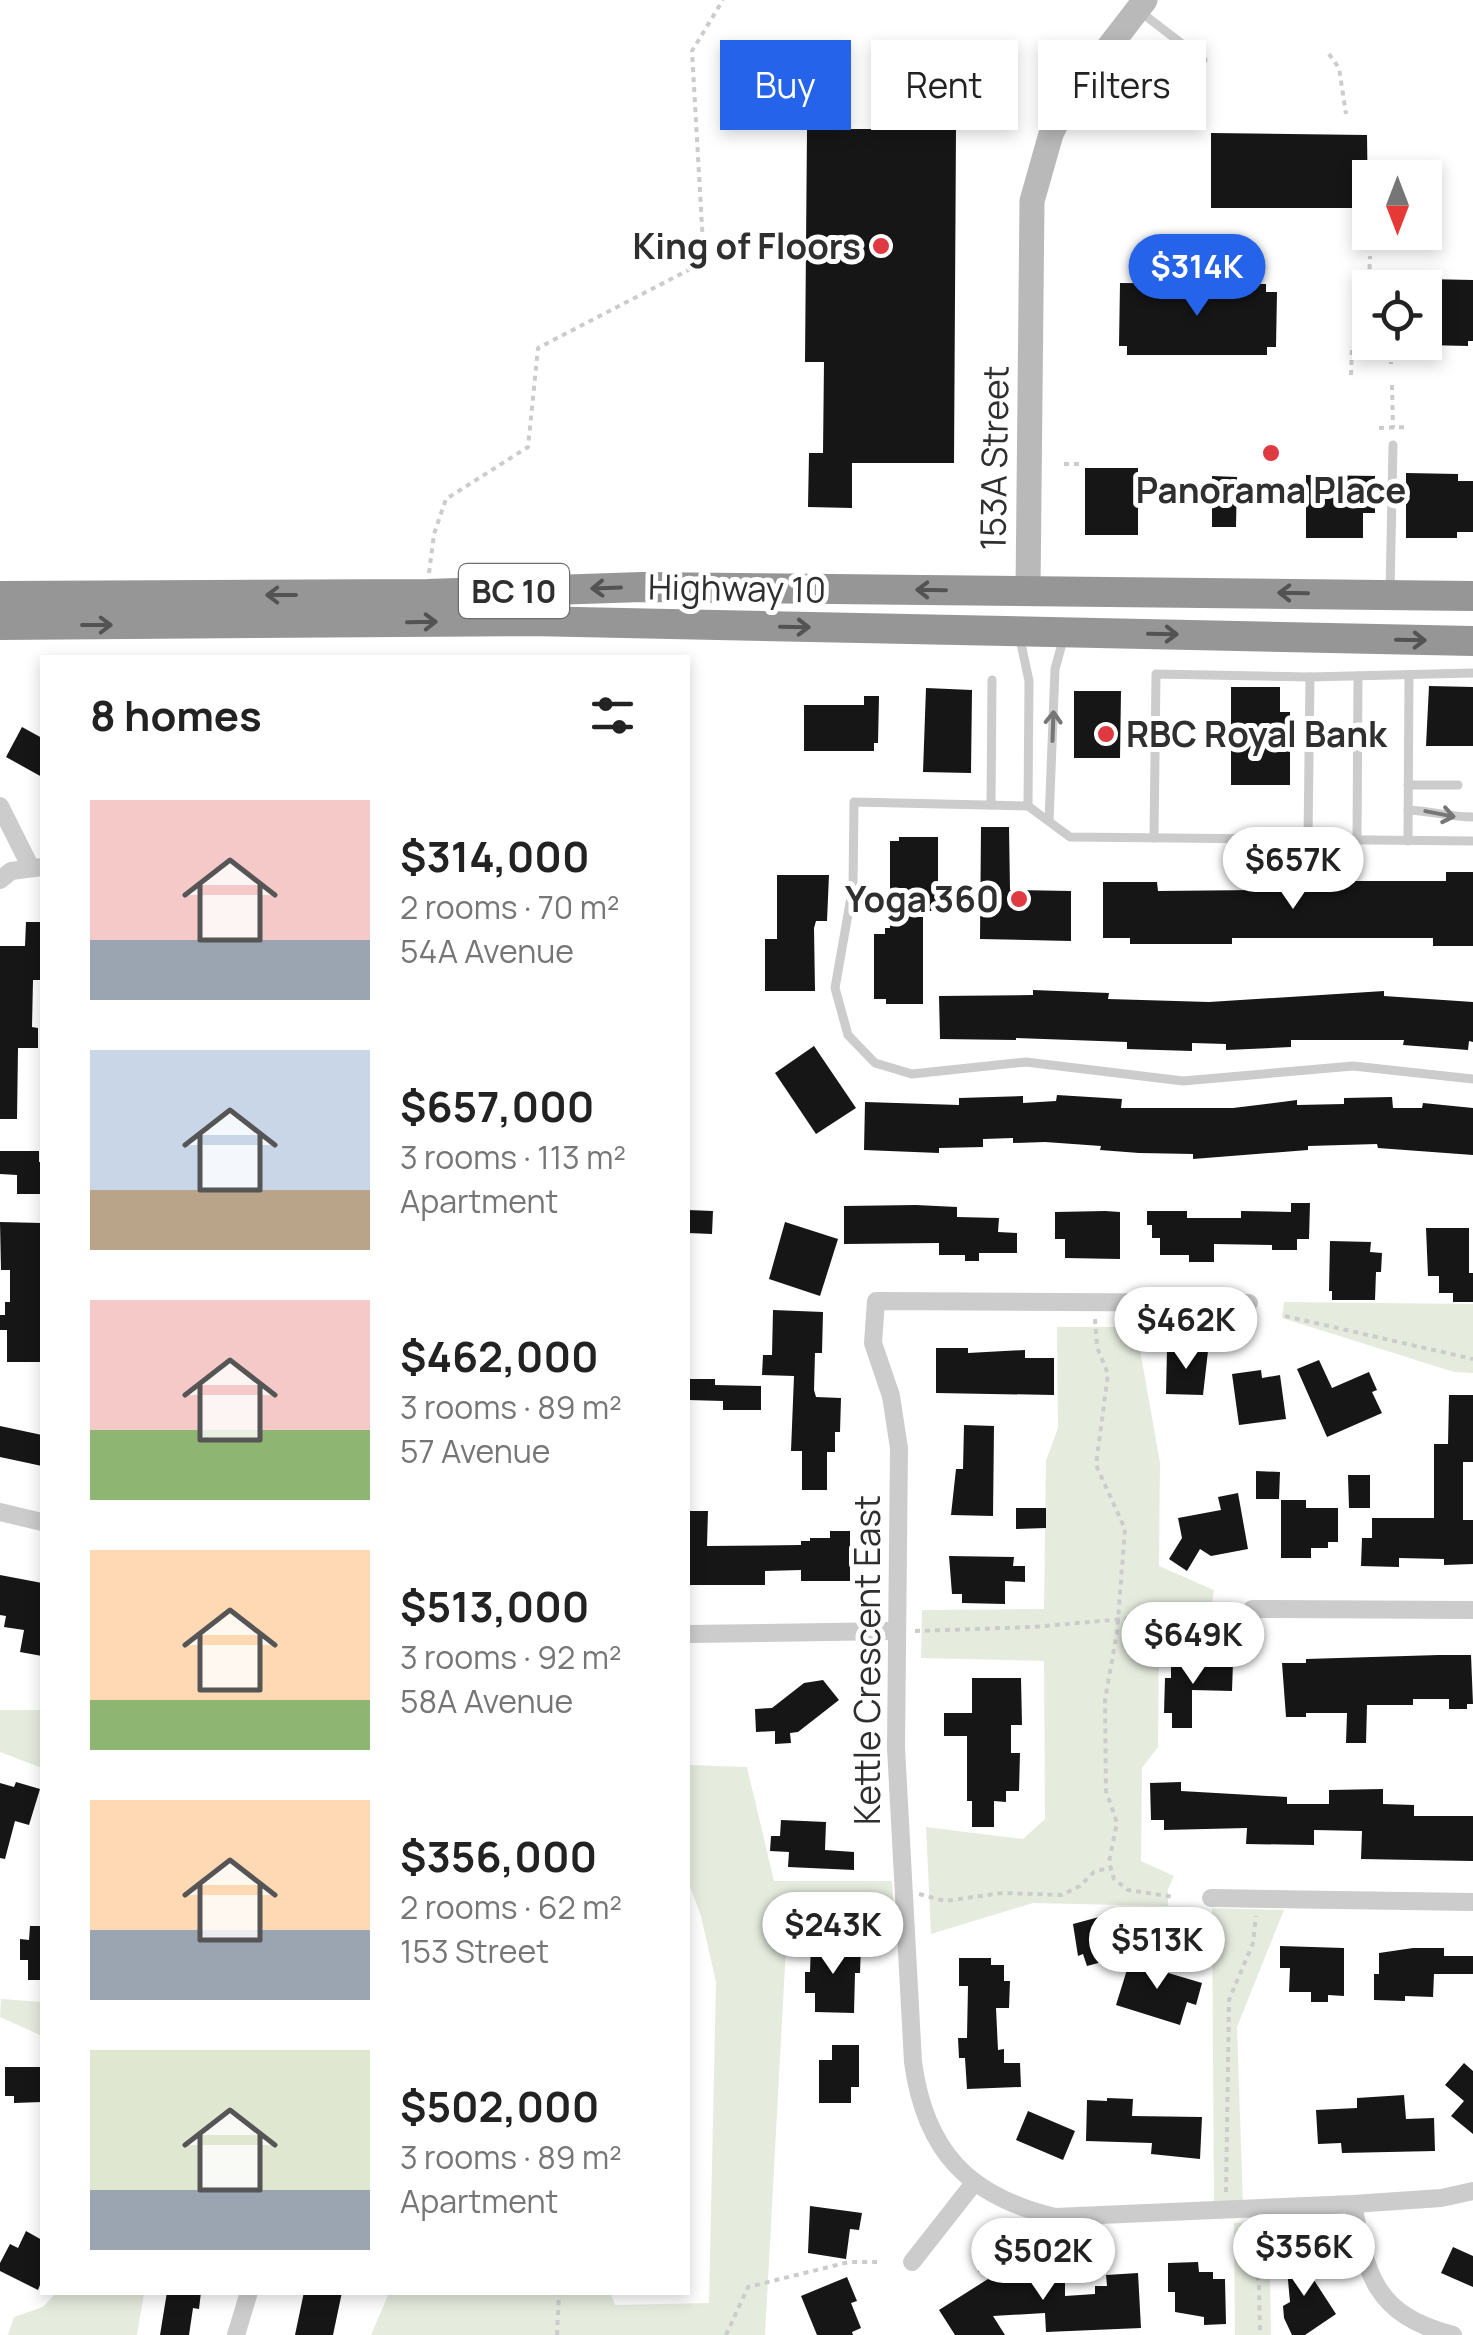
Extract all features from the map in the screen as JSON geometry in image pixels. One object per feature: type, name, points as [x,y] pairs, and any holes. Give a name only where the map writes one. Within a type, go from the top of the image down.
[{"type":"highway","name":"Highway 10","points":[[0,596],[428,594],[642,587],[1473,596]]},
{"type":"highway","points":[[982,631],[1023,604],[1028,591]]},
{"type":"highway","points":[[1019,632],[1042,613],[1088,592]]},
{"type":"highway","name":"Highway 10","points":[[0,625],[530,621],[1473,641]]},
{"type":"street","name":"153A Street","points":[[1028,591],[1032,200],[1050,134],[1068,100],[1141,4]]},
{"type":"street","points":[[0,806],[37,868],[11,871],[0,880]]},
{"type":"street","name":"Kettle Crescent East","points":[[1249,1303],[876,1301],[873,1343],[891,1396],[899,1448],[897,1780],[916,2081],[932,2132],[942,2150],[974,2183],[1014,2206],[1055,2217],[1353,2204],[1473,2192]]},
{"type":"street","points":[[0,1512],[40,1522]]},
{"type":"street","points":[[1252,1608],[1473,1610]]},
{"type":"street","points":[[690,1634],[895,1631]]},
{"type":"street","points":[[1210,1898],[1473,1902]]},
{"type":"street","points":[[912,2262],[974,2183]]},
{"type":"street","points":[[1353,2204],[1364,2263],[1376,2287],[1404,2314],[1453,2335]]},
{"type":"street","points":[[236,2335],[248,2295]]},
{"type":"lane","points":[[1141,4],[1181,40]]},
{"type":"lane","points":[[1390,594],[1393,445]]},
{"type":"lane","points":[[1019,632],[1029,681],[1028,806]]},
{"type":"lane","points":[[1049,821],[1055,669],[1065,632]]},
{"type":"lane","points":[[1154,838],[1156,674],[1310,677],[1473,673]]},
{"type":"lane","points":[[1408,840],[1409,675]]},
{"type":"lane","points":[[1358,676],[1358,840]]},
{"type":"lane","points":[[1308,839],[1310,677]]},
{"type":"lane","points":[[991,805],[992,680]]},
{"type":"lane","points":[[1408,786],[1458,786]]},
{"type":"lane","points":[[1473,841],[1070,836],[1028,806],[854,802],[853,886],[835,988],[848,1036],[875,1063],[912,1074],[1026,1062],[1183,1081],[1353,1066],[1473,1079]]},
{"type":"lane","points":[[1408,810],[1473,817]]},
{"type":"path","points":[[428,594],[434,534],[446,500],[528,447],[538,348],[704,262],[692,52],[722,0]]},
{"type":"path","points":[[1329,54],[1339,68],[1346,114]]},
{"type":"path","points":[[1370,256],[1370,270]]},
{"type":"path","points":[[1352,360],[1352,375]]},
{"type":"path","points":[[1392,360],[1392,364]]},
{"type":"path","points":[[1392,385],[1393,428]]},
{"type":"path","points":[[1379,428],[1408,427]]},
{"type":"path","points":[[1064,464],[1079,464]]},
{"type":"path","points":[[1285,1316],[1473,1359]]},
{"type":"path","points":[[1095,1317],[1097,1347],[1108,1374],[1096,1465],[1124,1529],[1105,1700],[1106,1791],[1117,1823],[1110,1868],[1114,1879],[1132,1892],[1174,1897]]},
{"type":"path","points":[[895,1631],[1033,1627],[1224,1610]]},
{"type":"path","points":[[919,1894],[945,1901],[988,1894],[1062,1895],[1080,1886],[1094,1872],[1110,1868]]},
{"type":"path","points":[[1226,2196],[1229,2000],[1253,1943],[1256,1912]]},
{"type":"path","points":[[1249,2224],[1259,2286],[1260,2335]]},
{"type":"path","points":[[726,2335],[748,2287],[848,2262],[877,2262]]},
{"type":"path","points":[[558,2335],[559,2295]]},
{"type":"shaded area","points":[[1284,1302],[1473,1304],[1473,1373],[1454,1372],[1282,1318]]},
{"type":"shaded area","points":[[1057,1327],[1136,1327],[1160,1463],[1159,1566],[1214,1590],[1211,1610],[1219,1629],[1159,1634],[1158,1747],[1142,1768],[1141,1861],[1174,1876],[1168,1889],[1168,1906],[1033,1903],[931,1934],[926,1827],[1023,1839],[1045,1819],[1044,1661],[921,1658],[922,1610],[1044,1609],[1046,1461],[1058,1428]]},
{"type":"shaded area","points":[[0,1710],[40,1710],[40,1767],[0,1752]]},
{"type":"shaded area","points":[[690,1765],[747,1767],[774,1881],[892,1881],[894,1916],[788,1910],[765,2335],[371,2335],[388,2295],[611,2295],[615,2305],[709,2303],[716,1982],[690,1886]]},
{"type":"shaded area","points":[[1212,1908],[1284,1910],[1237,2027],[1243,2205],[1214,2206]]},
{"type":"shaded area","points":[[1,1999],[40,2002],[40,2035],[0,2017]]},
{"type":"shaded area","points":[[1269,2221],[1271,2335],[1235,2335],[1234,2223]]},
{"type":"shaded area","points":[[54,2295],[144,2295],[137,2335],[8,2335],[14,2317],[43,2307]]},
{"type":"building","name":"King of Floors","points":[[807,130],[956,130],[954,463],[852,463],[852,508],[808,507],[809,453],[823,453],[824,362],[805,362]]},
{"type":"building","points":[[1211,133],[1367,135],[1367,160],[1352,160],[1352,208],[1211,208]]},
{"type":"building","points":[[1442,279],[1473,280],[1473,341],[1468,341],[1468,346],[1442,345]]},
{"type":"building","points":[[1120,283],[1266,284],[1266,292],[1277,292],[1276,347],[1267,347],[1267,355],[1127,355],[1127,346],[1119,346]]},
{"type":"building","points":[[1085,468],[1138,468],[1138,535],[1085,535]]},
{"type":"building","points":[[1406,473],[1458,474],[1458,481],[1473,481],[1473,532],[1457,532],[1457,538],[1406,538]]},
{"type":"building","points":[[1306,475],[1375,476],[1375,513],[1363,513],[1363,538],[1306,538]]},
{"type":"building","points":[[1212,476],[1237,477],[1236,527],[1212,527]]},
{"type":"building","points":[[1429,686],[1473,687],[1473,746],[1426,746]]},
{"type":"building","points":[[1231,687],[1280,687],[1280,712],[1290,712],[1290,785],[1231,785]]},
{"type":"building","points":[[926,688],[972,690],[971,773],[923,772]]},
{"type":"building","points":[[1074,691],[1121,691],[1120,758],[1074,758]]},
{"type":"building","points":[[864,696],[879,696],[878,743],[874,743],[874,751],[804,751],[804,705],[864,705]]},
{"type":"building","points":[[22,727],[40,737],[40,776],[6,757]]},
{"type":"building","points":[[981,827],[1009,827],[1010,890],[1071,891],[1071,941],[980,939]]},
{"type":"building","points":[[899,837],[938,837],[938,911],[923,911],[923,1004],[886,1004],[886,999],[874,999],[874,934],[885,934],[885,928],[890,928],[890,841],[899,841]]},
{"type":"building","points":[[1446,872],[1473,872],[1473,946],[1433,946],[1433,938],[1232,938],[1232,944],[1130,944],[1130,938],[1103,938],[1103,882],[1157,882],[1158,891],[1258,890],[1258,881],[1446,881]]},
{"type":"building","points":[[777,875],[829,875],[827,921],[816,921],[814,928],[815,991],[765,991],[765,939],[777,939]]},
{"type":"building","points":[[26,922],[40,922],[40,980],[33,980],[32,1027],[38,1028],[38,1048],[18,1048],[17,1119],[0,1119],[0,946],[25,946]]},
{"type":"building","points":[[1033,990],[1109,993],[1108,999],[1209,1002],[1384,991],[1384,996],[1473,1002],[1473,1042],[1469,1041],[1468,1050],[1403,1045],[1404,1040],[1291,1040],[1291,1047],[1226,1050],[1226,1044],[1192,1043],[1192,1051],[1127,1049],[1127,1042],[940,1039],[939,996],[1033,995]]},
{"type":"building","points":[[814,1046],[856,1108],[816,1134],[775,1073]]},
{"type":"building","points":[[1057,1095],[1122,1099],[1121,1108],[1233,1108],[1297,1100],[1297,1105],[1344,1104],[1344,1098],[1392,1097],[1393,1108],[1422,1108],[1423,1103],[1473,1108],[1473,1155],[1378,1148],[1377,1144],[1308,1146],[1308,1150],[1193,1159],[1193,1154],[1013,1143],[1013,1138],[983,1139],[983,1147],[939,1148],[939,1153],[864,1150],[865,1102],[959,1105],[959,1098],[1023,1096],[1023,1103],[1056,1101]]},
{"type":"building","points":[[0,1151],[39,1151],[40,1194],[17,1194],[17,1175],[0,1174]]},
{"type":"building","points":[[1291,1203],[1310,1203],[1309,1239],[1297,1239],[1297,1250],[1272,1250],[1272,1245],[1214,1244],[1214,1262],[1189,1262],[1189,1255],[1160,1255],[1160,1238],[1152,1238],[1152,1225],[1147,1225],[1147,1211],[1187,1211],[1187,1218],[1241,1218],[1241,1211],[1291,1212]]},
{"type":"building","points":[[844,1206],[957,1207],[957,1217],[999,1218],[998,1232],[1017,1233],[1017,1253],[979,1253],[979,1261],[965,1261],[965,1255],[939,1255],[939,1243],[844,1244]]},
{"type":"building","points":[[690,1210],[713,1211],[712,1234],[690,1233]]},
{"type":"building","points":[[1055,1212],[1120,1212],[1120,1259],[1065,1258],[1065,1239],[1055,1239]]},
{"type":"building","points":[[0,1222],[40,1223],[40,1362],[7,1362],[7,1330],[0,1330],[0,1315],[5,1315],[5,1302],[10,1302],[10,1270],[1,1270]]},
{"type":"building","points":[[785,1222],[838,1239],[820,1296],[769,1279]]},
{"type":"building","points":[[1426,1228],[1469,1228],[1473,1302],[1453,1302],[1453,1293],[1439,1293],[1439,1276],[1428,1276]]},
{"type":"building","points":[[1330,1241],[1371,1242],[1370,1252],[1382,1253],[1381,1272],[1376,1272],[1375,1300],[1332,1300]]},
{"type":"building","points":[[773,1310],[823,1312],[822,1353],[815,1353],[814,1390],[816,1397],[841,1398],[835,1452],[827,1452],[827,1490],[802,1490],[802,1451],[791,1451],[794,1376],[762,1375],[763,1355],[772,1355]]},
{"type":"building","points":[[936,1348],[968,1348],[968,1353],[1025,1350],[1025,1358],[1054,1358],[1054,1395],[936,1393]]},
{"type":"building","points":[[1167,1350],[1208,1351],[1203,1395],[1166,1394]]},
{"type":"building","points":[[1319,1360],[1332,1388],[1369,1372],[1377,1390],[1372,1392],[1382,1413],[1327,1437],[1297,1369]]},
{"type":"building","points":[[1261,1370],[1262,1378],[1280,1375],[1286,1419],[1239,1425],[1232,1374]]},
{"type":"building","points":[[690,1379],[715,1379],[715,1385],[761,1386],[761,1410],[723,1410],[723,1401],[690,1400]]},
{"type":"building","points":[[1449,1395],[1473,1395],[1473,1462],[1463,1462],[1463,1520],[1473,1520],[1473,1564],[1444,1565],[1444,1559],[1399,1558],[1399,1567],[1361,1566],[1362,1538],[1372,1538],[1372,1518],[1434,1518],[1434,1444],[1448,1444]]},
{"type":"building","points":[[964,1425],[994,1426],[993,1516],[951,1515],[956,1469],[963,1469]]},
{"type":"building","points":[[0,1426],[40,1435],[40,1466],[0,1457]]},
{"type":"building","points":[[1256,1471],[1280,1472],[1279,1499],[1256,1499]]},
{"type":"building","points":[[1348,1475],[1370,1475],[1370,1508],[1349,1508]]},
{"type":"building","points":[[1238,1493],[1248,1549],[1211,1556],[1200,1549],[1187,1571],[1169,1559],[1182,1538],[1178,1518],[1221,1510],[1218,1497]]},
{"type":"building","points":[[1281,1500],[1306,1500],[1306,1508],[1338,1508],[1338,1542],[1328,1542],[1328,1548],[1311,1548],[1311,1558],[1281,1558]]},
{"type":"building","points":[[1016,1508],[1046,1508],[1046,1528],[1016,1529]]},
{"type":"building","points":[[690,1511],[708,1511],[707,1546],[801,1545],[801,1541],[810,1538],[830,1538],[830,1531],[850,1531],[850,1581],[801,1581],[801,1570],[765,1571],[765,1585],[690,1585]]},
{"type":"building","points":[[949,1556],[1014,1557],[1013,1566],[1025,1566],[1025,1582],[1005,1581],[1005,1604],[962,1603],[962,1594],[952,1594]]},
{"type":"building","points":[[0,1575],[40,1583],[40,1656],[20,1652],[24,1630],[4,1627],[6,1616],[0,1615]]},
{"type":"building","points":[[1471,1655],[1473,1704],[1467,1704],[1467,1709],[1449,1709],[1449,1699],[1413,1699],[1413,1705],[1367,1705],[1366,1743],[1346,1743],[1347,1713],[1286,1717],[1282,1663]]},
{"type":"building","points":[[1171,1662],[1233,1662],[1232,1691],[1192,1690],[1192,1728],[1172,1728],[1172,1713],[1164,1713],[1165,1678],[1171,1678]]},
{"type":"building","points":[[972,1678],[1021,1678],[1022,1725],[1011,1725],[1011,1753],[1020,1753],[1019,1791],[1006,1791],[1006,1802],[994,1801],[994,1827],[972,1827],[972,1801],[967,1801],[967,1736],[944,1736],[944,1713],[972,1713]]},
{"type":"building","points":[[823,1680],[839,1700],[798,1732],[790,1733],[791,1743],[775,1744],[775,1731],[756,1732],[755,1709],[772,1708],[804,1683]]},
{"type":"building","points":[[16,1782],[40,1789],[29,1825],[15,1821],[5,1859],[0,1858],[0,1783],[14,1787]]},
{"type":"building","points":[[1181,1782],[1181,1791],[1287,1797],[1287,1804],[1329,1804],[1329,1790],[1383,1789],[1383,1804],[1414,1805],[1414,1816],[1473,1816],[1473,1861],[1361,1859],[1362,1831],[1314,1830],[1314,1845],[1246,1844],[1247,1828],[1164,1830],[1164,1820],[1151,1820],[1150,1783]]},
{"type":"building","points":[[781,1820],[826,1822],[825,1850],[854,1852],[854,1870],[788,1867],[789,1852],[770,1851],[771,1836],[780,1836]]},
{"type":"building","points":[[1114,1913],[1128,1955],[1087,1966],[1083,1954],[1078,1956],[1073,1924]]},
{"type":"building","points":[[30,1926],[40,1926],[40,1980],[28,1980],[28,1960],[20,1960],[20,1939],[29,1940]]},
{"type":"building","points":[[811,1944],[861,1945],[860,1973],[855,1973],[854,2013],[815,2012],[815,1993],[805,1993]]},
{"type":"building","points":[[1280,1946],[1344,1948],[1344,1996],[1328,1995],[1328,2002],[1311,2002],[1311,1992],[1289,1992],[1290,1968],[1280,1968]]},
{"type":"building","points":[[1444,1948],[1444,1956],[1473,1956],[1473,1974],[1434,1974],[1433,1997],[1374,2000],[1379,1953]]},
{"type":"building","points":[[959,1958],[991,1958],[991,1965],[1004,1965],[1004,1981],[1010,1981],[1009,2008],[996,2008],[998,2050],[1004,2049],[1004,2063],[1020,2063],[1021,2087],[967,2089],[965,2058],[959,2058],[958,2038],[967,2038],[968,1986],[959,1986]]},
{"type":"building","points":[[1130,1960],[1167,1966],[1165,1972],[1202,1983],[1196,2005],[1187,2002],[1180,2025],[1116,2005]]},
{"type":"building","points":[[832,2045],[859,2045],[859,2087],[851,2087],[851,2103],[819,2103],[819,2060],[832,2060]]},
{"type":"building","points":[[1464,2063],[1473,2071],[1473,2134],[1451,2116],[1464,2101],[1445,2085]]},
{"type":"building","points":[[5,2067],[40,2067],[40,2102],[14,2103],[14,2096],[5,2096]]},
{"type":"building","points":[[1404,2095],[1406,2119],[1434,2118],[1435,2151],[1342,2153],[1341,2143],[1318,2144],[1316,2110],[1357,2108],[1357,2098]]},
{"type":"building","points":[[1133,2099],[1132,2116],[1202,2117],[1200,2159],[1151,2154],[1152,2143],[1086,2141],[1087,2100]]},
{"type":"building","points":[[1028,2111],[1075,2131],[1063,2160],[1016,2140]]},
{"type":"building","points":[[810,2206],[862,2213],[859,2230],[850,2229],[846,2259],[808,2253]]},
{"type":"building","points":[[26,2231],[40,2239],[38,2290],[0,2271],[10,2244],[18,2248]]},
{"type":"building","points":[[1453,2247],[1473,2256],[1473,2287],[1441,2273]]},
{"type":"building","points":[[995,2252],[1018,2271],[1018,2280],[1065,2281],[1065,2296],[1095,2294],[1095,2286],[1107,2286],[1106,2275],[1138,2273],[1141,2328],[1046,2332],[1045,2313],[993,2316],[1005,2335],[955,2335],[939,2310],[988,2279],[978,2271]]},
{"type":"building","points":[[1304,2256],[1312,2277],[1336,2314],[1305,2335],[1292,2335],[1283,2306],[1290,2302],[1286,2258]]},
{"type":"building","points":[[1198,2262],[1199,2272],[1213,2272],[1213,2279],[1225,2279],[1226,2324],[1204,2325],[1204,2317],[1175,2312],[1175,2292],[1168,2292],[1168,2263]]},
{"type":"building","points":[[847,2277],[857,2301],[851,2303],[861,2328],[853,2335],[817,2335],[801,2296]]},
{"type":"building","points":[[167,2295],[201,2295],[199,2309],[193,2308],[189,2335],[160,2335]]},
{"type":"building","points":[[303,2295],[341,2295],[333,2335],[295,2335]]},
{"type":"place","name":"King of Floors","points":[[881,246]]},
{"type":"place","name":"Panorama Place","points":[[1271,453]]},
{"type":"place","name":"RBC Royal Bank","points":[[1106,734]]},
{"type":"place","name":"Yoga 360","points":[[1019,899]]}]
